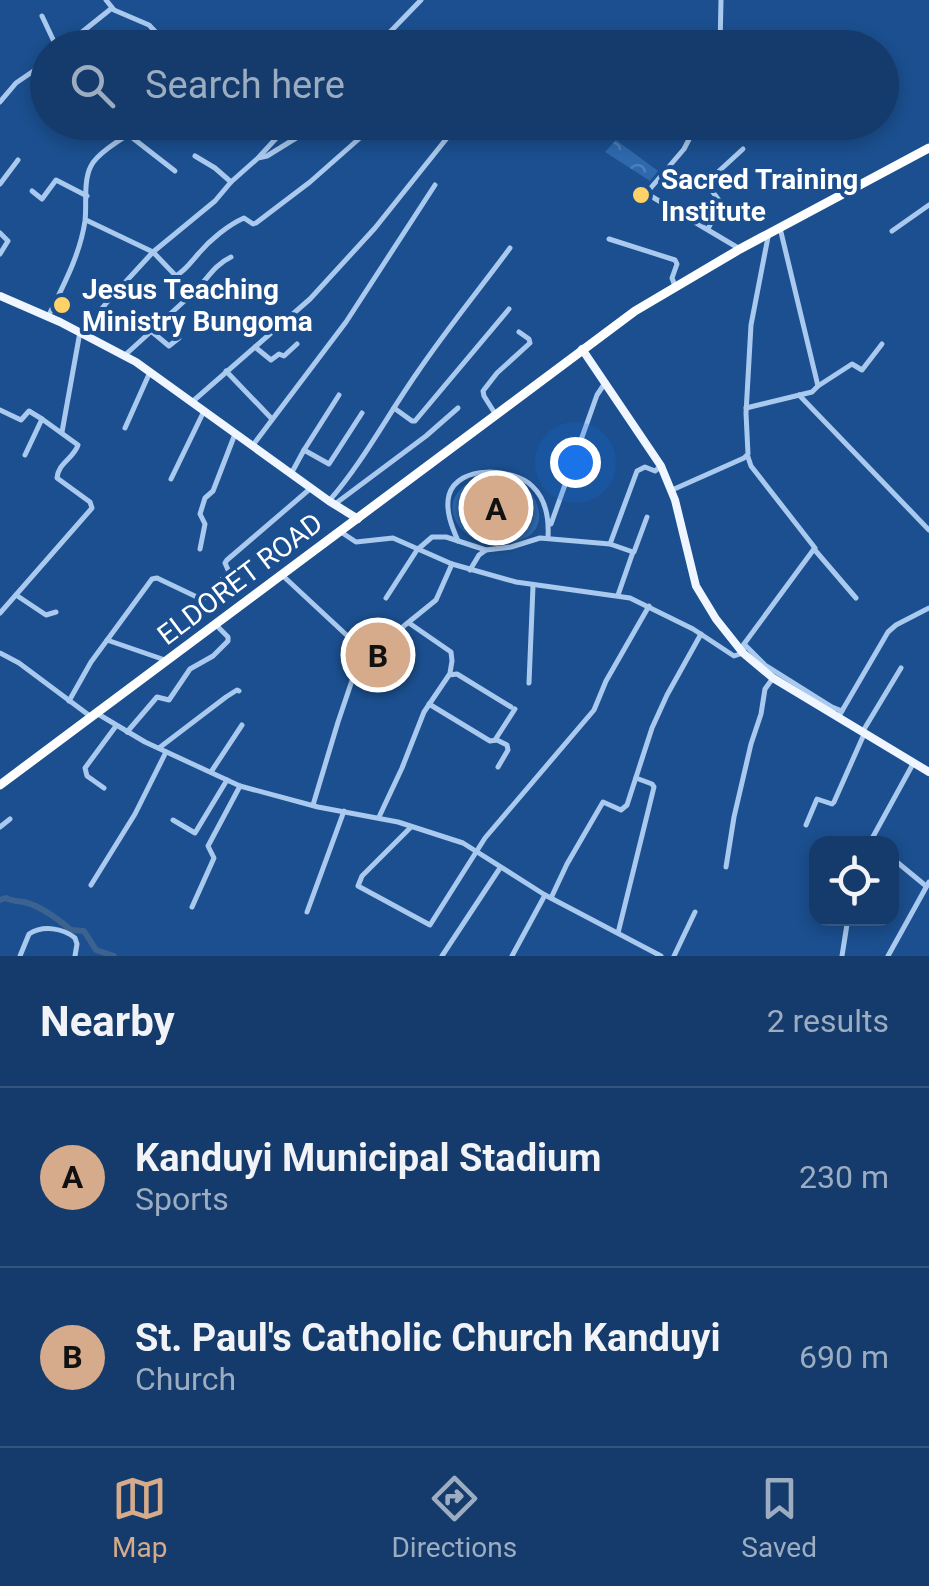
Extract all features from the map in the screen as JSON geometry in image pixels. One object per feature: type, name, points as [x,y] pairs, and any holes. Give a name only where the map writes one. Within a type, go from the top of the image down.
[{"type":"highway","name":"ELDORET ROAD","points":[[0,785],[282,575],[344,516],[496,415],[671,288],[929,148]]},
{"type":"main road","points":[[0,296],[80,332],[150,372],[344,516]]},
{"type":"main road","points":[[581,351],[661,466],[672,490],[696,586],[716,619],[774,678],[841,714],[929,772]]},
{"type":"street","points":[[106,0],[118,12],[154,30]]},
{"type":"street","points":[[392,30],[421,0]]},
{"type":"street","points":[[720,0],[720,30]]},
{"type":"street","points":[[83,30],[112,8]]},
{"type":"street","points":[[42,16],[50,30]]},
{"type":"street","points":[[0,102],[30,73]]},
{"type":"street","points":[[48,317],[77,254],[91,165],[123,140]]},
{"type":"street","points":[[134,140],[175,171]]},
{"type":"street","points":[[62,432],[80,332],[153,252],[214,201],[274,140]]},
{"type":"street","points":[[258,158],[293,140]]},
{"type":"street","points":[[176,276],[238,220],[246,218],[256,223],[358,140]]},
{"type":"street","points":[[192,402],[302,307],[392,208],[445,140]]},
{"type":"street","points":[[689,140],[648,192],[740,249]]},
{"type":"street","points":[[708,229],[721,203],[706,183],[743,148]]},
{"type":"street","points":[[195,156],[231,182]]},
{"type":"street","points":[[0,184],[18,160]]},
{"type":"street","points":[[32,191],[42,199],[56,180],[87,196]]},
{"type":"street","points":[[252,446],[346,322],[436,185]]},
{"type":"street","points":[[892,232],[929,205]]},
{"type":"street","points":[[85,219],[153,252],[191,295]]},
{"type":"street","points":[[780,228],[818,386]]},
{"type":"street","points":[[0,232],[8,241],[0,254]]},
{"type":"street","points":[[769,234],[751,326],[746,408],[748,454],[751,466],[856,598]]},
{"type":"street","points":[[609,239],[675,260],[678,264],[671,288]]},
{"type":"street","points":[[510,248],[427,358],[353,473],[344,516],[356,542],[389,538],[452,564],[533,586],[618,595],[650,606],[734,656],[816,549]]},
{"type":"street","points":[[124,356],[209,278],[215,266],[231,257]]},
{"type":"street","points":[[394,408],[415,420],[508,309]]},
{"type":"street","points":[[150,331],[170,346],[179,338]]},
{"type":"street","points":[[496,415],[483,392],[497,373],[530,343],[519,332]]},
{"type":"street","points":[[255,347],[272,360],[279,354],[284,356],[297,344]]},
{"type":"street","points":[[746,408],[814,391],[852,364],[862,370],[882,344]]},
{"type":"street","points":[[226,371],[272,419]]},
{"type":"street","points":[[125,428],[150,372]]},
{"type":"street","points":[[548,537],[596,395],[605,383]]},
{"type":"street","points":[[291,474],[338,395]]},
{"type":"street","points":[[799,396],[929,530]]},
{"type":"street","points":[[344,516],[458,408]]},
{"type":"street","points":[[0,410],[21,420],[29,411],[77,444],[78,448],[60,468],[58,480],[90,502],[92,508],[0,614]]},
{"type":"street","points":[[171,478],[204,411]]},
{"type":"street","points":[[304,450],[329,464],[362,413]]},
{"type":"street","points":[[25,455],[42,419]]},
{"type":"street","points":[[200,549],[204,500],[213,492],[235,434]]},
{"type":"street","points":[[672,490],[748,454]]},
{"type":"street","points":[[610,544],[638,471],[645,467],[656,471],[661,466]]},
{"type":"street","points":[[458,541],[449,516],[451,490],[462,478],[484,472],[516,477],[534,487],[548,517],[548,537]]},
{"type":"street","points":[[69,701],[91,662],[154,578],[199,598],[206,596],[229,572],[226,562],[311,488]]},
{"type":"street","points":[[618,595],[646,517]]},
{"type":"street","points":[[386,598],[417,550],[432,537],[486,550],[548,537],[610,544],[633,552]]},
{"type":"street","points":[[470,570],[486,550]]},
{"type":"street","points":[[282,575],[370,655],[436,600],[452,564]]},
{"type":"street","points":[[529,683],[533,586]]},
{"type":"street","points":[[16,595],[46,615],[56,612]]},
{"type":"street","points":[[412,826],[358,884],[428,924],[494,828],[594,710],[606,681],[650,606]]},
{"type":"street","points":[[841,714],[892,628],[929,608]]},
{"type":"street","points":[[379,817],[429,704],[449,675],[452,661],[451,652],[410,623]]},
{"type":"street","points":[[127,732],[158,696],[169,700],[190,669],[213,656],[228,641],[216,625]]},
{"type":"street","points":[[512,956],[603,802],[623,810],[663,703],[701,634]]},
{"type":"street","points":[[107,640],[168,662]]},
{"type":"street","points":[[743,649],[814,698]]},
{"type":"street","points":[[313,805],[362,651]]},
{"type":"street","points":[[0,653],[96,716],[240,786],[379,817],[452,839],[661,956]]},
{"type":"street","points":[[806,825],[816,799],[834,803],[864,732],[901,668]]},
{"type":"street","points":[[449,675],[457,674],[513,708],[495,740]]},
{"type":"street","points":[[726,867],[751,744],[766,689],[774,678]]},
{"type":"street","points":[[91,885],[135,814],[162,750],[226,697],[239,691]]},
{"type":"street","points":[[429,704],[490,741],[509,748],[498,767]]},
{"type":"street","points":[[104,788],[87,776],[85,768],[116,726]]},
{"type":"street","points":[[211,772],[242,726]]},
{"type":"street","points":[[873,836],[914,762]]},
{"type":"street","points":[[618,933],[654,787],[636,778]]},
{"type":"street","points":[[173,820],[196,832],[227,780]]},
{"type":"street","points":[[192,907],[214,858],[208,846],[240,786]]},
{"type":"street","points":[[307,912],[344,810]]},
{"type":"street","points":[[0,827],[10,819]]},
{"type":"street","points":[[888,956],[928,884],[899,863]]},
{"type":"street","points":[[442,956],[500,868]]},
{"type":"street","points":[[674,956],[695,912]]},
{"type":"street","points":[[842,956],[847,926]]},
{"type":"street","points":[[20,956],[29,934],[38,929],[62,929],[71,934],[77,944],[74,956]]},
{"type":"green space","points":[[616,140],[658,171],[650,181],[605,152]]},
{"type":"green space","points":[[484,477],[514,480],[530,491],[539,518],[532,534],[502,544],[483,542],[457,524],[453,511],[455,497],[465,486]]},
{"type":"waterway","points":[[0,900],[6,898],[37,907],[71,930],[84,931],[96,950],[114,956]]},
{"type":"place","name":"Sacred Training Institute","points":[[641,195]]},
{"type":"place","name":"Jesus Teaching Ministry Bungoma","points":[[62,305]]},
{"type":"place","name":"Kanduyi Municipal Stadium","points":[[496,508]]},
{"type":"place","name":"St. Paul's Catholic Church Kanduyi","points":[[378,655]]}]
